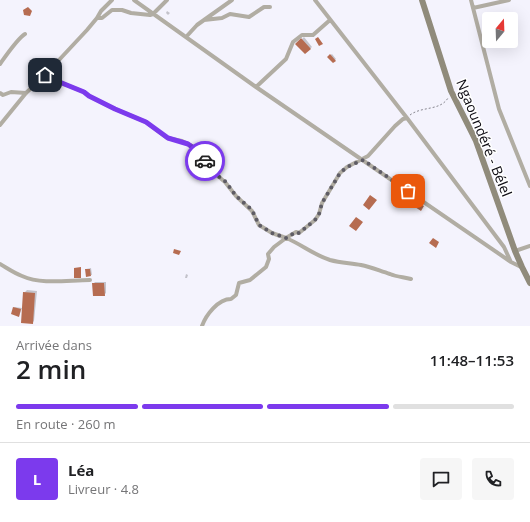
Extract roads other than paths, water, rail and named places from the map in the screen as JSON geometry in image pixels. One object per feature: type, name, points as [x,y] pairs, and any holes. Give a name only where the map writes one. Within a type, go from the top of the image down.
[{"type":"main road","name":"Ngaoundéré - Bélel","points":[[422,0],[451,91],[476,141],[515,251],[530,283]]},
{"type":"street","points":[[0,124],[26,93],[45,75],[97,18],[101,10],[112,0]]},
{"type":"street","points":[[134,0],[511,262],[522,267]]},
{"type":"street","points":[[97,18],[102,18],[112,10],[122,10],[142,15],[153,14],[167,0]]},
{"type":"street","points":[[186,37],[197,25],[232,0]]},
{"type":"street","points":[[315,0],[407,118],[504,247],[511,262]]},
{"type":"street","points":[[471,0],[499,109],[530,186]]},
{"type":"street","points":[[473,8],[508,0]]},
{"type":"street","points":[[204,20],[222,18],[230,14],[249,17],[264,7],[270,6]]},
{"type":"street","points":[[256,86],[286,59],[292,42],[302,35],[313,35],[330,20]]},
{"type":"street","points":[[0,64],[12,46],[25,34]]},
{"type":"street","points":[[45,75],[84,92],[115,109],[146,122],[168,138],[182,141],[192,146],[210,166],[213,172],[226,182],[236,196],[252,210],[259,225],[272,233],[295,242],[309,252],[330,260],[350,265],[363,266],[411,279]]},
{"type":"street","points":[[0,93],[26,93]]},
{"type":"street","points":[[202,326],[206,316],[213,309],[236,295],[239,283],[250,280],[266,267],[269,259],[268,254],[274,248],[296,232],[299,233],[315,220],[319,214],[322,203],[340,173],[347,167],[363,160],[371,154],[395,126],[403,119],[407,118]]},
{"type":"street","points":[[515,251],[530,246]]},
{"type":"street","points":[[0,264],[21,276],[31,279],[90,280]]}]
